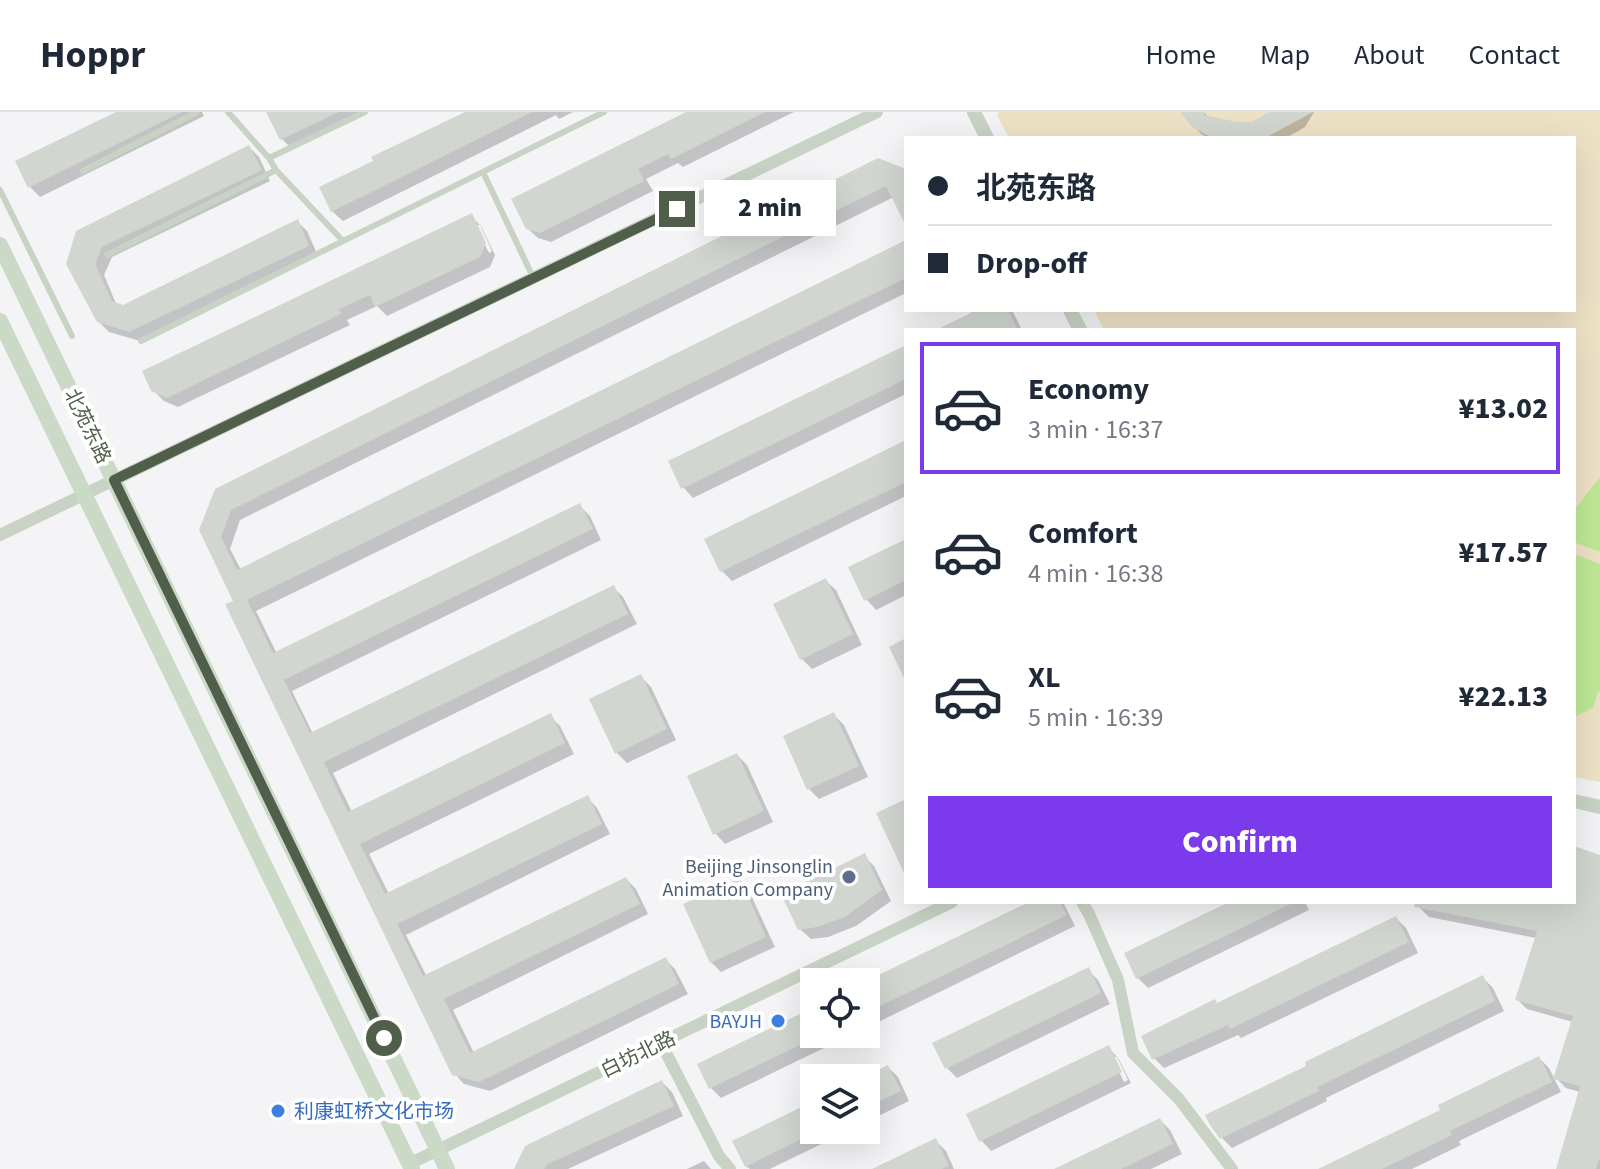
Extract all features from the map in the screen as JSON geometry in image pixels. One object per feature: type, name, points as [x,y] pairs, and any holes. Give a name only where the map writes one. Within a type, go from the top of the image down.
[{"type":"main road","name":"北苑东路","points":[[0,245],[447,1169]]},
{"type":"main road","name":"北苑东路","points":[[0,321],[410,1166]]},
{"type":"street","points":[[0,535],[877,112]]},
{"type":"street","points":[[974,112],[986,136]]},
{"type":"street","points":[[1576,801],[1600,807]]},
{"type":"street","name":"白坊北路","points":[[410,1166],[948,904]]},
{"type":"street","points":[[1083,904],[1118,980],[1133,1053],[1179,1099],[1232,1169]]},
{"type":"street","points":[[661,1043],[719,1156],[730,1169]]},
{"type":"lane","points":[[83,171],[197,112]]},
{"type":"lane","points":[[228,112],[276,170],[343,241]]},
{"type":"lane","points":[[269,158],[365,112]]},
{"type":"lane","points":[[141,341],[604,112]]},
{"type":"lane","points":[[107,255],[276,170]]},
{"type":"lane","points":[[483,172],[534,279]]},
{"type":"lane","points":[[0,190],[72,336]]},
{"type":"shaded area","points":[[999,112],[1600,112],[1600,782],[1576,777],[1576,328],[1103,328],[1095,312],[1576,312],[1576,136],[1008,136],[997,115]]},
{"type":"shaded area","points":[[1600,477],[1600,552],[1576,543],[1576,507]]},
{"type":"shaded area","points":[[1576,555],[1600,564],[1600,691],[1593,708],[1576,716]]},
{"type":"building","points":[[116,112],[182,112],[28,188],[15,161]]},
{"type":"building","points":[[266,112],[339,112],[280,140]]},
{"type":"building","points":[[465,112],[532,112],[331,212],[319,187],[373,161],[371,157]]},
{"type":"building","points":[[686,112],[765,112],[671,159],[668,154],[638,169],[644,181],[540,233],[526,229],[511,199]]},
{"type":"building","points":[[1180,112],[1205,112],[1204,115],[1252,122],[1269,112],[1313,112],[1269,136],[1208,136],[1192,127]]},
{"type":"building","points":[[249,145],[262,170],[102,247],[95,264],[112,301],[123,305],[298,219],[309,246],[129,332],[97,322],[66,264],[76,231]]},
{"type":"building","points":[[878,158],[904,168],[904,222],[886,186],[231,510],[221,537],[237,570],[904,241],[904,279],[247,600],[273,653],[580,503],[593,529],[284,680],[310,733],[614,585],[628,614],[324,762],[348,812],[551,713],[565,743],[360,844],[385,894],[588,795],[602,824],[397,924],[423,976],[626,877],[640,904],[444,999],[470,1053],[666,957],[679,984],[479,1082],[452,1075],[225,604],[233,601],[199,530],[215,489]]},
{"type":"building","points":[[472,213],[486,243],[480,257],[375,307],[370,295],[339,309],[341,314],[167,398],[151,391],[142,371]]},
{"type":"building","points":[[1009,312],[1017,328],[940,328],[971,313]]},
{"type":"building","points":[[904,346],[904,380],[681,489],[668,461]]},
{"type":"building","points":[[904,441],[904,483],[720,572],[704,539]]},
{"type":"building","points":[[904,540],[904,581],[864,601],[848,567]]},
{"type":"building","points":[[826,578],[853,634],[800,660],[773,604]]},
{"type":"building","points":[[904,639],[904,678],[889,647]]},
{"type":"building","points":[[641,674],[667,729],[615,754],[589,699]]},
{"type":"building","points":[[834,712],[859,766],[807,790],[783,736]]},
{"type":"building","points":[[737,753],[764,811],[713,835],[687,776]]},
{"type":"building","points":[[904,800],[904,873],[876,813]]},
{"type":"building","points":[[1576,847],[1600,855],[1600,1157],[1596,1169],[1556,1169],[1580,1086],[1553,1079],[1573,1016],[1515,1000],[1537,931],[1414,907],[1415,904],[1576,904]]},
{"type":"building","points":[[865,853],[882,890],[845,917],[798,930],[781,894]]},
{"type":"building","points":[[740,878],[766,937],[710,963],[683,904]]},
{"type":"building","points":[[1025,904],[1061,904],[1067,915],[880,1006],[880,974]]},
{"type":"building","points":[[1225,904],[1291,904],[1136,979],[1124,953]]},
{"type":"building","points":[[1396,916],[1409,942],[1230,1029],[1228,1025],[1152,1060],[1141,1036],[1215,999],[1217,1003]]},
{"type":"building","points":[[1089,967],[1101,993],[945,1069],[932,1043]]},
{"type":"building","points":[[1483,975],[1495,1001],[1317,1087],[1319,1091],[1220,1139],[1210,1125],[1205,1115]]},
{"type":"building","points":[[800,1014],[800,1045],[709,1089],[697,1064]]},
{"type":"building","points":[[1109,1045],[1122,1072],[979,1142],[966,1114]]},
{"type":"building","points":[[1539,1056],[1552,1082],[1450,1131],[1452,1135],[1382,1169],[1318,1169],[1440,1110],[1438,1105]]},
{"type":"building","points":[[888,1065],[901,1091],[880,1101],[880,1069]]},
{"type":"building","points":[[662,1080],[674,1106],[546,1165],[544,1169],[514,1169],[525,1146]]},
{"type":"building","points":[[800,1108],[800,1140],[745,1167],[732,1141]]},
{"type":"building","points":[[1160,1118],[1173,1144],[1121,1169],[1054,1169]]},
{"type":"building","points":[[936,1138],[949,1166],[942,1169],[872,1169]]},
{"type":"place","name":"Beijing Jinsonglin Animation Company","points":[[849,877]]},
{"type":"place","name":"BAYJH","points":[[778,1021]]},
{"type":"place","name":"利康虹桥文化市场","points":[[278,1111]]},
{"type":"route","points":[[384,1038],[114,480],[677,209]]}]
